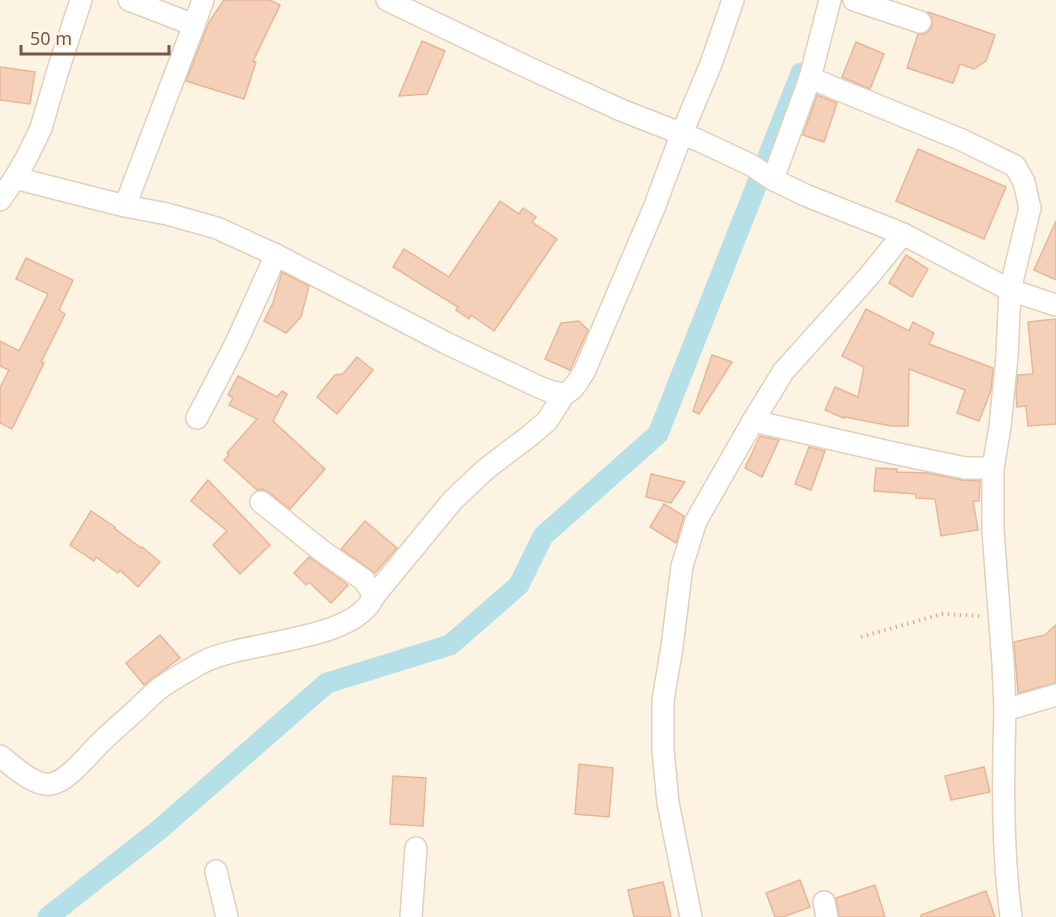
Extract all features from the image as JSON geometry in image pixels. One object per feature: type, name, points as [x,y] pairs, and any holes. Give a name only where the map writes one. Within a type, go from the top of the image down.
[{"type":"street","points":[[0,200],[27,157],[41,128],[81,0]]},
{"type":"street","points":[[129,0],[195,25]]},
{"type":"street","points":[[125,206],[203,0]]},
{"type":"street","points":[[387,0],[621,110],[691,137],[751,165],[805,195],[903,234],[1010,290],[1056,305]]},
{"type":"street","points":[[773,179],[810,78],[830,0]]},
{"type":"street","points":[[854,0],[920,22]]},
{"type":"street","points":[[15,178],[217,228],[276,255],[446,343],[555,394],[565,393],[573,390],[585,370],[654,208],[691,137],[730,1]]},
{"type":"street","points":[[810,78],[962,140],[1015,166],[1024,182],[1030,208],[1010,290],[1007,356],[1000,427],[993,468],[993,531],[1005,710],[1004,822],[1011,917]]},
{"type":"street","points":[[690,917],[668,803],[663,750],[663,700],[682,566],[696,521],[783,372],[869,276],[903,234]]},
{"type":"street","points":[[196,418],[236,343],[276,255]]},
{"type":"street","points":[[0,756],[25,776],[39,783],[50,785],[65,778],[159,688],[186,671],[207,660],[233,651],[327,630],[354,618],[372,603],[374,596],[453,500],[486,469],[547,421],[565,393]]},
{"type":"street","points":[[753,420],[954,466],[993,468]]},
{"type":"street","points":[[261,502],[322,551],[364,580],[374,596]]},
{"type":"street","points":[[1005,710],[1056,695]]},
{"type":"street","points":[[411,917],[416,848]]},
{"type":"street","points":[[216,871],[227,917]]},
{"type":"path","points":[[861,637],[942,614],[999,618]]},
{"type":"building","points":[[224,0],[270,0],[280,5],[253,61],[256,62],[244,99],[186,81],[209,22]]},
{"type":"building","points":[[928,12],[995,35],[986,61],[974,69],[960,64],[953,83],[907,68],[918,34],[928,32],[932,27],[932,19]]},
{"type":"building","points":[[422,41],[445,51],[427,94],[399,96]]},
{"type":"building","points":[[856,42],[884,54],[870,89],[842,77]]},
{"type":"building","points":[[0,67],[35,72],[30,104],[0,100]]},
{"type":"building","points":[[817,95],[837,103],[824,142],[803,135]]},
{"type":"building","points":[[918,149],[1006,187],[984,239],[896,201]]},
{"type":"building","points":[[500,201],[519,214],[523,208],[536,217],[532,222],[557,239],[494,331],[471,315],[469,319],[456,310],[458,307],[393,267],[404,249],[449,277]]},
{"type":"building","points":[[1056,221],[1056,280],[1034,270]]},
{"type":"building","points":[[906,255],[928,269],[912,297],[889,283]]},
{"type":"building","points":[[26,258],[73,280],[59,310],[65,314],[12,429],[0,423],[0,388],[9,370],[0,366],[0,341],[19,351],[48,294],[16,279]]},
{"type":"building","points":[[282,272],[309,286],[301,317],[286,333],[264,321],[273,303]]},
{"type":"building","points":[[866,309],[909,331],[913,322],[934,333],[929,344],[993,368],[991,390],[979,421],[957,413],[965,390],[909,369],[908,426],[891,426],[844,418],[825,410],[835,387],[858,397],[864,367],[842,356]]},
{"type":"building","points":[[1056,319],[1056,424],[1028,426],[1026,406],[1017,407],[1016,391],[1018,375],[1033,374],[1028,322]]},
{"type":"building","points":[[579,321],[588,330],[570,370],[545,359],[561,323]]},
{"type":"building","points":[[712,355],[732,362],[699,414],[693,411]]},
{"type":"building","points":[[357,357],[373,370],[337,414],[317,397],[335,375],[343,374]]},
{"type":"building","points":[[238,376],[277,397],[282,391],[287,394],[273,421],[325,469],[290,509],[268,492],[262,489],[257,490],[224,460],[229,455],[227,453],[257,419],[229,405],[233,398],[228,395]]},
{"type":"building","points":[[760,436],[779,440],[762,477],[745,468]]},
{"type":"building","points":[[809,447],[825,451],[811,490],[795,484]]},
{"type":"building","points":[[876,468],[980,481],[979,501],[973,501],[978,530],[941,536],[935,499],[916,498],[916,494],[874,491]]},
{"type":"building","points":[[651,474],[685,482],[671,503],[646,497]]},
{"type":"building","points":[[208,480],[270,545],[240,574],[213,545],[227,531],[191,501]]},
{"type":"building","points":[[664,504],[684,516],[676,543],[650,527]]},
{"type":"building","points":[[91,511],[160,562],[138,587],[120,570],[118,573],[96,557],[94,561],[70,545]]},
{"type":"building","points":[[365,521],[397,548],[375,573],[341,549]]},
{"type":"building","points":[[309,557],[348,585],[331,603],[309,582],[306,585],[294,573]]},
{"type":"building","points":[[1056,625],[1056,683],[1018,693],[1014,642],[1045,635]]},
{"type":"building","points":[[160,635],[180,658],[144,685],[126,663]]},
{"type":"building","points":[[579,764],[613,768],[609,817],[575,814]]},
{"type":"building","points":[[984,767],[990,792],[951,800],[945,776]]},
{"type":"building","points":[[393,776],[426,778],[423,826],[390,824]]},
{"type":"building","points":[[800,880],[810,907],[783,917],[775,917],[766,893]]},
{"type":"building","points":[[663,882],[671,917],[634,917],[628,890]]},
{"type":"building","points":[[875,885],[885,917],[839,917],[836,898]]},
{"type":"building","points":[[986,891],[995,917],[921,917],[921,915]]},
{"type":"waterway","points":[[48,917],[160,829],[327,683],[450,645],[519,585],[543,536],[658,434],[801,73]]}]
